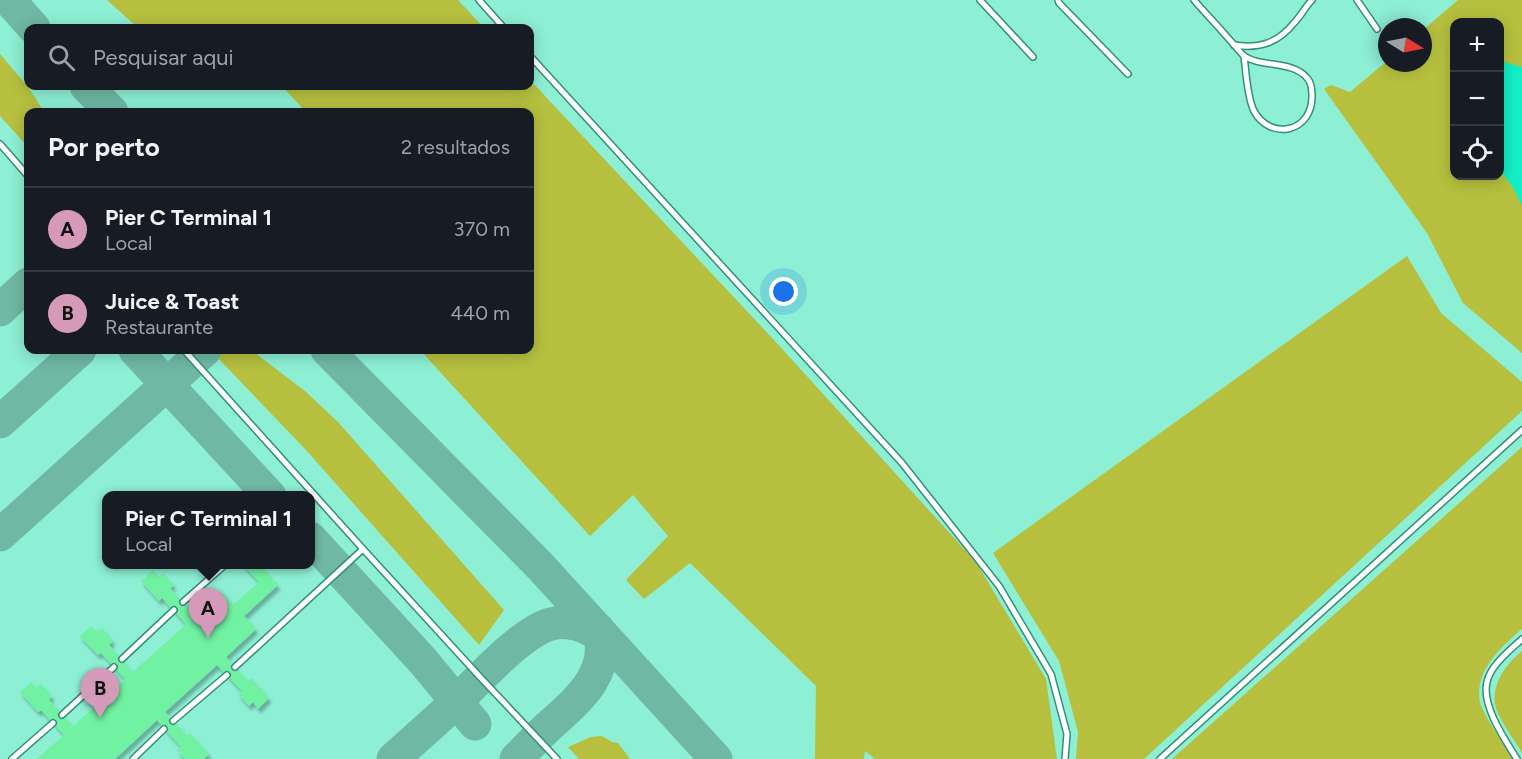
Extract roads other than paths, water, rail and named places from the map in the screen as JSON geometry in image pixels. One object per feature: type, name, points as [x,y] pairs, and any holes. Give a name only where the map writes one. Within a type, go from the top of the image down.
[{"type":"lane","points":[[479,0],[500,24]]},
{"type":"lane","points":[[980,0],[1034,57]]},
{"type":"lane","points":[[1058,0],[1128,74]]},
{"type":"lane","points":[[1194,0],[1244,56],[1294,69],[1307,78],[1312,90],[1312,105],[1309,116],[1301,124],[1278,129],[1266,124],[1254,111],[1244,56]]},
{"type":"lane","points":[[1234,45],[1264,45],[1274,40],[1293,25],[1312,0]]},
{"type":"lane","points":[[1357,0],[1377,29]]},
{"type":"lane","points":[[534,60],[902,463],[999,586],[1051,674],[1067,734],[1065,759]]},
{"type":"lane","points":[[0,144],[24,171]]},
{"type":"lane","points":[[188,354],[308,491]]},
{"type":"lane","points":[[1160,759],[1522,430]]},
{"type":"lane","points":[[315,498],[557,759]]},
{"type":"lane","points":[[235,667],[363,549]]},
{"type":"lane","points":[[183,602],[220,569]]},
{"type":"lane","points":[[122,659],[174,610]]},
{"type":"lane","points":[[1517,759],[1487,705],[1486,681],[1502,656],[1522,639]]},
{"type":"lane","points":[[62,715],[114,667]]},
{"type":"lane","points":[[173,721],[227,675]]},
{"type":"lane","points":[[12,759],[53,723]]},
{"type":"lane","points":[[133,759],[164,729]]},
{"type":"place","name":"Pier C Terminal 1","points":[[208,638]]},
{"type":"place","name":"Juice & Toast","points":[[100,718]]}]
